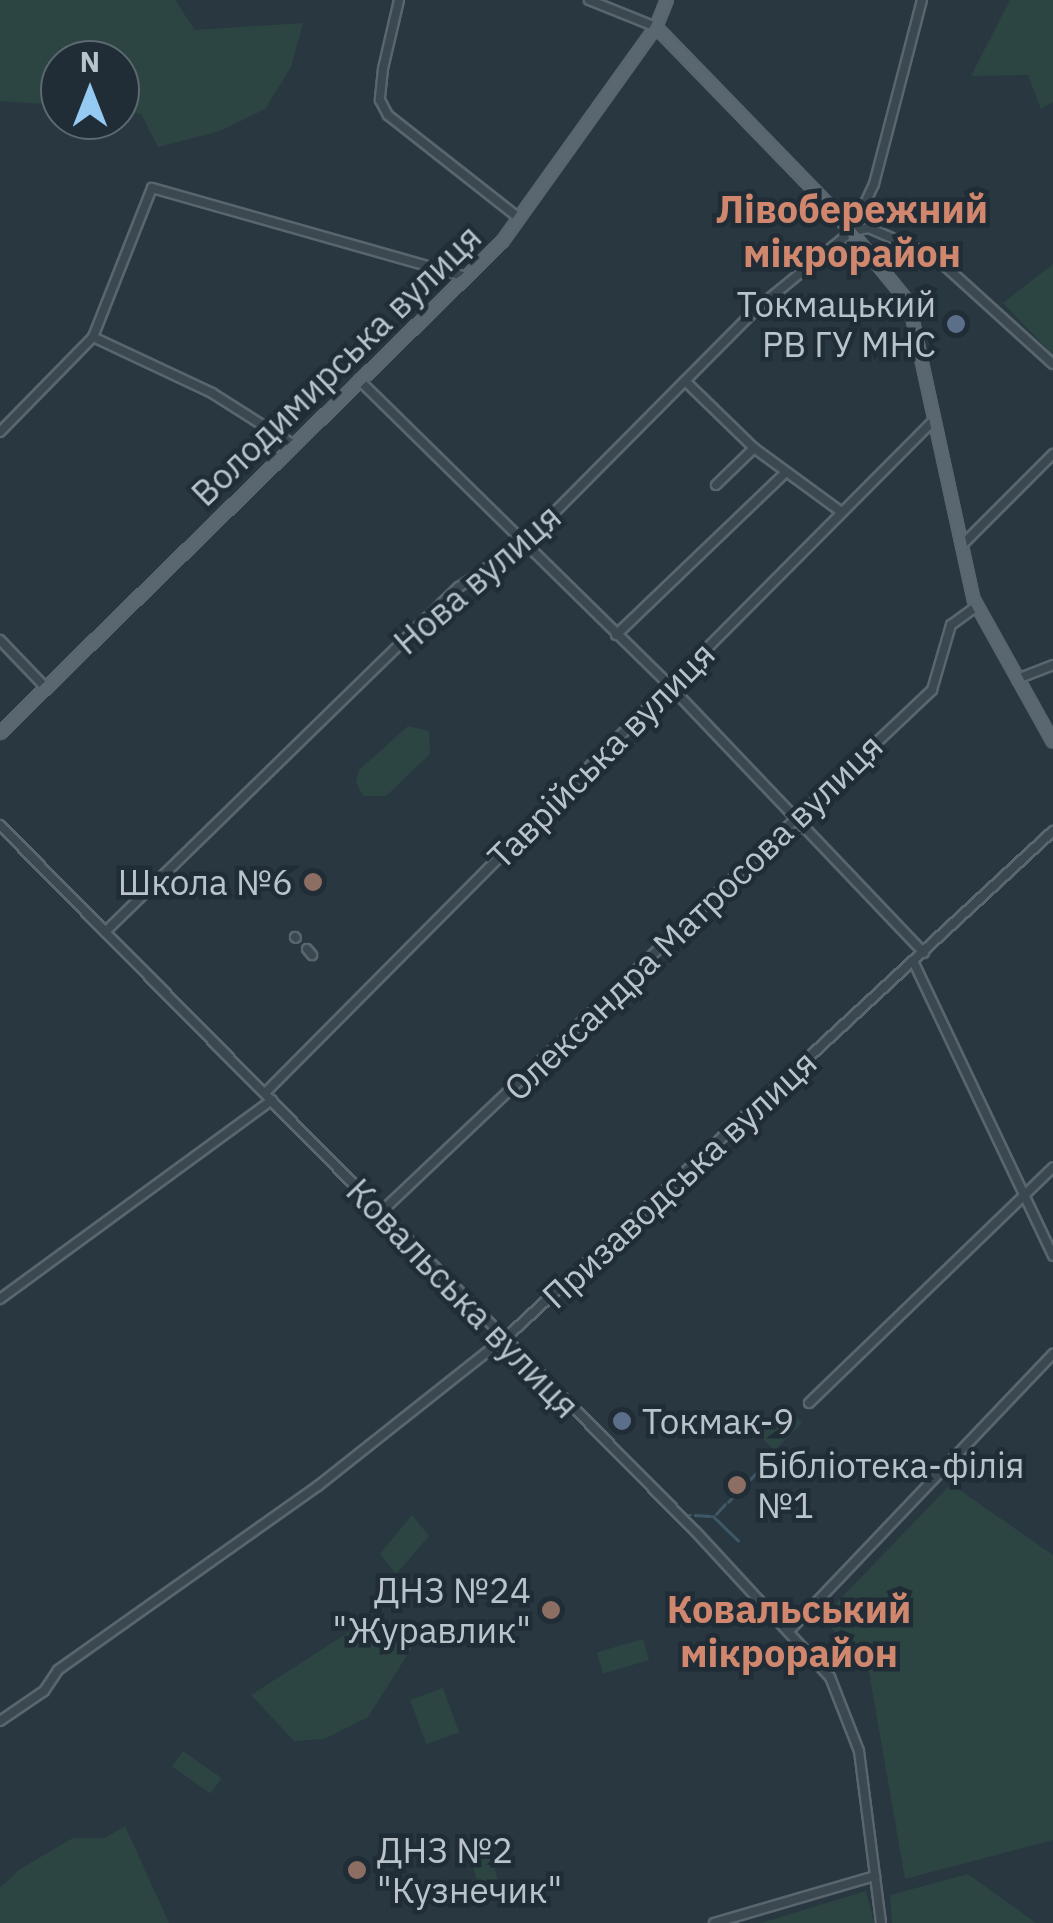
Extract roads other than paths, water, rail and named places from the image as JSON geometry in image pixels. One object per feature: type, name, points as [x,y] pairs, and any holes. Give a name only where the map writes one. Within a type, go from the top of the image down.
[{"type":"main road","name":"Володимирська вулиця","points":[[0,733],[466,277],[519,218],[656,28],[667,0]]},
{"type":"main road","points":[[656,28],[852,231],[909,303],[938,418],[959,548],[976,606],[1053,742]]},
{"type":"street","points":[[399,0],[382,84],[388,116],[519,218]]},
{"type":"street","points":[[589,0],[656,28]]},
{"type":"street","points":[[852,231],[874,184],[922,0]]},
{"type":"street","points":[[0,432],[92,336],[152,188],[466,277]]},
{"type":"street","points":[[852,231],[869,228],[935,257],[1053,364]]},
{"type":"street","name":"Нова вулиця","points":[[105,932],[459,587],[525,542],[755,310],[852,231]]},
{"type":"street","points":[[92,336],[212,393],[294,444]]},
{"type":"street","points":[[359,380],[670,686],[924,952]]},
{"type":"street","points":[[685,381],[754,448],[840,511]]},
{"type":"street","name":"Таврійська вулиця","points":[[0,1298],[268,1096],[840,511],[938,418]]},
{"type":"street","points":[[716,484],[754,448]]},
{"type":"street","points":[[959,548],[1053,454]]},
{"type":"street","points":[[616,635],[785,472]]},
{"type":"street","name":"Олександра Матросова вулиця","points":[[381,1212],[932,690],[950,625],[976,606]]},
{"type":"street","points":[[0,640],[46,688]]},
{"type":"street","points":[[1017,678],[1053,665]]},
{"type":"street","name":"Ковальська вулиця","points":[[0,825],[830,1677],[854,1731],[882,1923]]},
{"type":"street","name":"Призаводська вулиця","points":[[0,1721],[44,1691],[58,1670],[318,1486],[504,1339],[1053,831]]},
{"type":"street","points":[[914,963],[1053,1256]]},
{"type":"street","points":[[809,1403],[1053,1167]]},
{"type":"street","points":[[789,1631],[1053,1354]]},
{"type":"street","points":[[714,1923],[875,1876]]},
{"type":"waterway","points":[[761,1469],[773,1456]]},
{"type":"waterway","points":[[728,1502],[758,1471]]},
{"type":"waterway","points":[[716,1514],[725,1504]]},
{"type":"waterway","points":[[695,1515],[710,1516]]},
{"type":"waterway","points":[[713,1516],[738,1540]]},
{"type":"place","name":"Токмацький РВ ГУ МНС","points":[[956,324]]},
{"type":"place","name":"Школа №6","points":[[313,882]]},
{"type":"place","name":"Токмак-9","points":[[622,1421]]},
{"type":"place","name":"Бібліотека-філія №1","points":[[737,1485]]},
{"type":"place","name":"ДНЗ №24 \"Журавлик\"","points":[[551,1610]]},
{"type":"place","name":"ДНЗ №2 \"Кузнечик\"","points":[[357,1870]]},
{"type":"district","name":"Лівобережний мікрорайон","points":[[852,231]]},
{"type":"district","name":"Ковальський мікрорайон","points":[[789,1631]]}]
